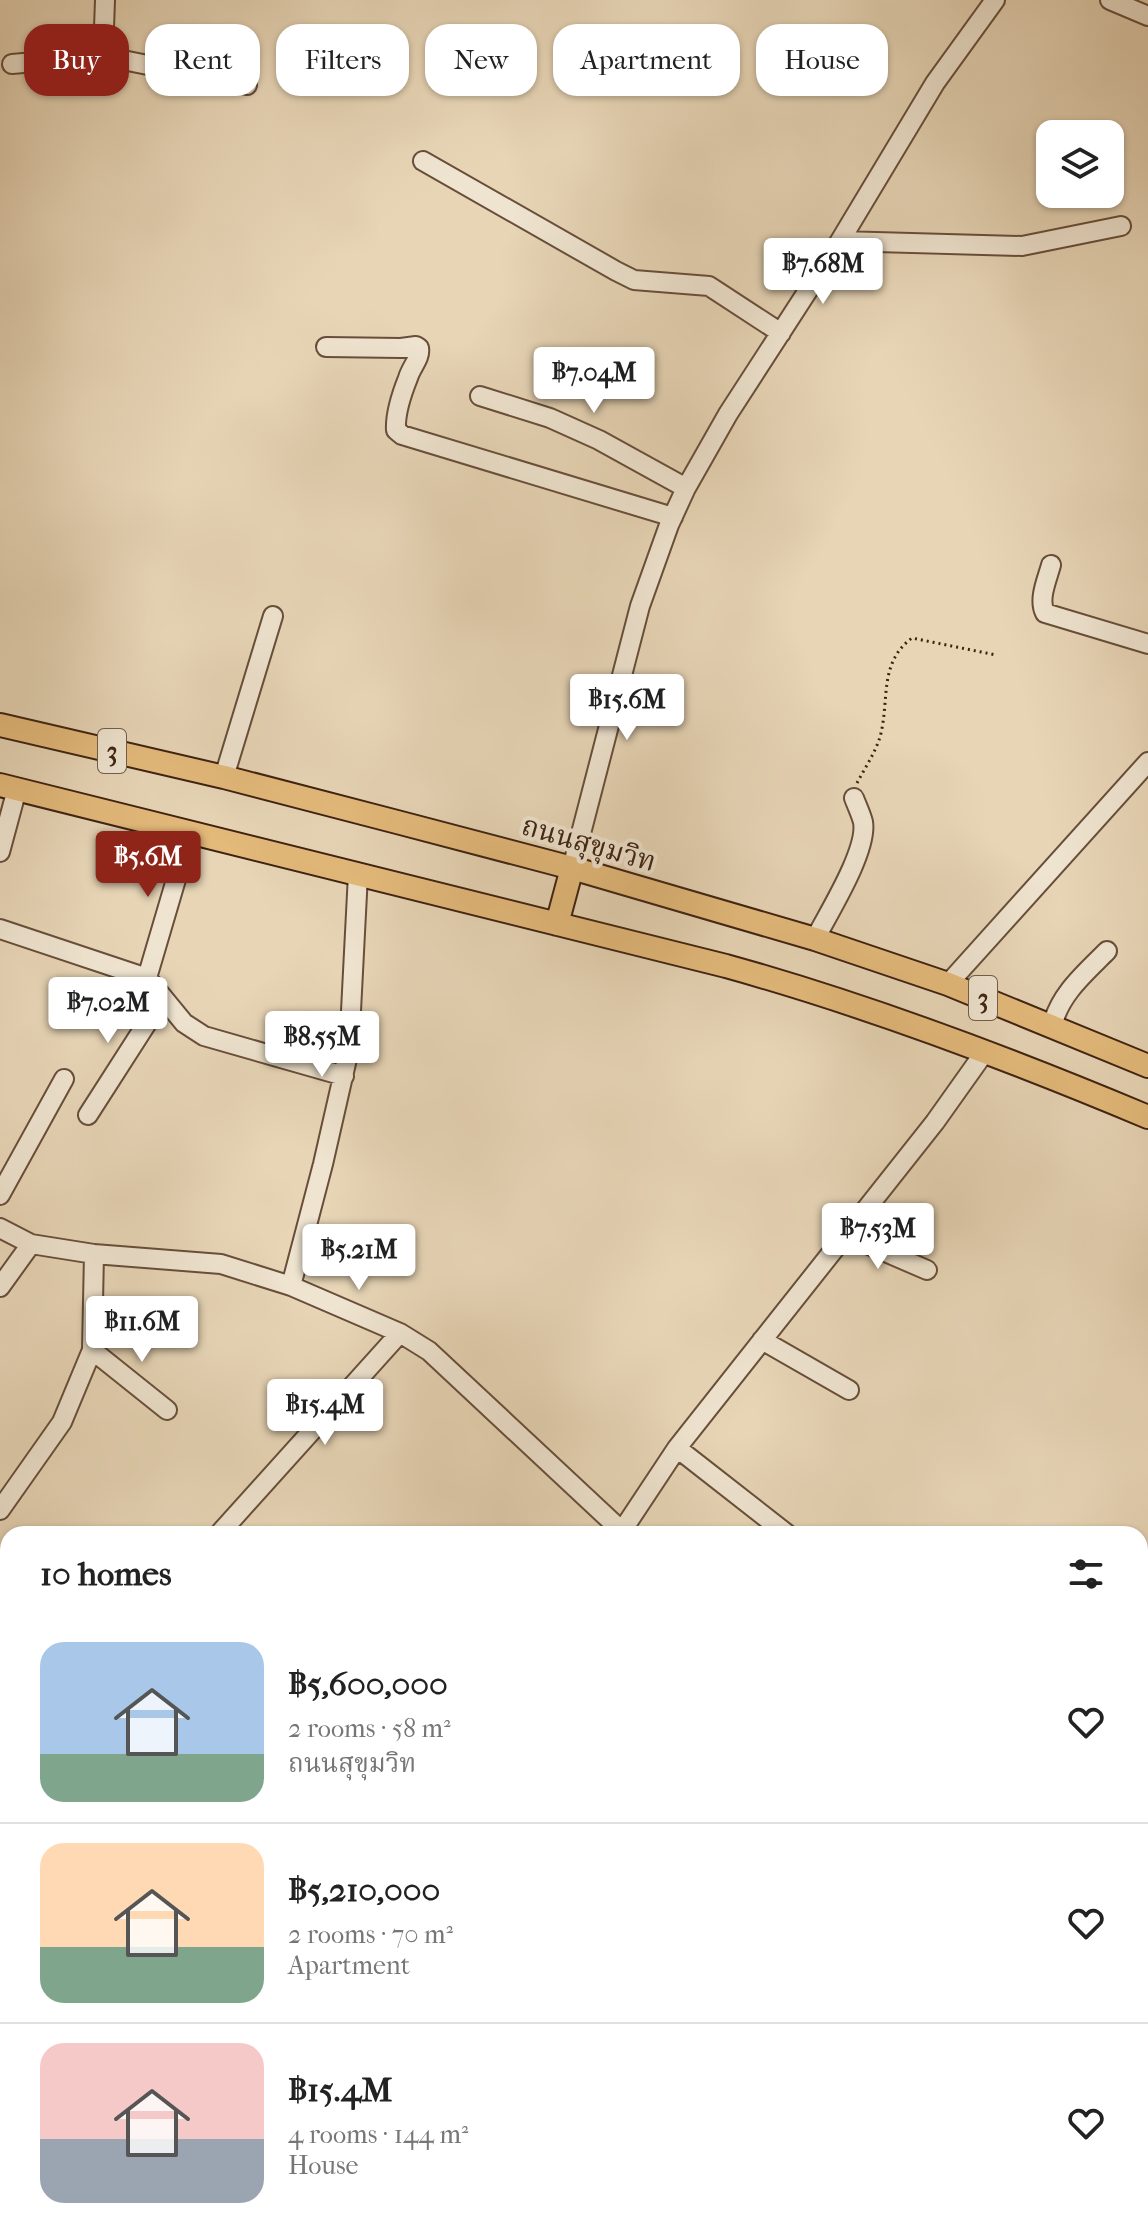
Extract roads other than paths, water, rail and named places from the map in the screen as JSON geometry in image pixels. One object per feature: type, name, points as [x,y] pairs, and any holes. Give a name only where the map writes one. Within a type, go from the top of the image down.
[{"type":"main road","name":"ถนนสุขุมวิท","points":[[0,725],[224,777],[572,868],[815,939],[948,984],[1148,1066]]},
{"type":"main road","name":"3","points":[[9,787],[726,966],[818,992],[1148,1117]]},
{"type":"main road","points":[[557,924],[572,868]]},
{"type":"street","points":[[104,24],[105,0]]},
{"type":"street","points":[[572,868],[640,606],[686,488],[728,414],[840,241],[935,83],[995,0]]},
{"type":"street","points":[[1110,0],[1148,16]]},
{"type":"street","points":[[12,64],[24,63]]},
{"type":"street","points":[[423,161],[634,280],[709,286],[781,333]]},
{"type":"street","points":[[840,241],[1022,246],[1121,226]]},
{"type":"street","points":[[326,347],[419,348],[420,353],[408,378],[396,420],[396,430],[402,435],[673,517]]},
{"type":"street","points":[[480,396],[550,418],[599,440],[686,488]]},
{"type":"street","points":[[1051,565],[1042,600],[1045,613],[1148,644]]},
{"type":"street","points":[[224,777],[273,616]]},
{"type":"street","points":[[948,984],[1148,762]]},
{"type":"street","points":[[0,852],[9,787]]},
{"type":"street","points":[[815,939],[852,868],[862,841],[863,823],[854,798]]},
{"type":"street","points":[[147,978],[190,832]]},
{"type":"street","points":[[291,1286],[349,1050],[358,874]]},
{"type":"street","points":[[0,929],[147,978],[184,1023],[204,1036],[344,1076]]},
{"type":"street","points":[[1052,1026],[1063,998],[1107,951]]},
{"type":"street","points":[[88,1115],[163,998]]},
{"type":"street","points":[[627,1526],[677,1448],[935,1122],[984,1053]]},
{"type":"street","points":[[0,1195],[64,1079]]},
{"type":"street","points":[[0,1228],[31,1244],[94,1254],[221,1264],[291,1286],[400,1333],[429,1351],[615,1526]]},
{"type":"street","points":[[846,1235],[927,1270]]},
{"type":"street","points":[[0,1287],[31,1244]]},
{"type":"street","points":[[0,1510],[62,1422],[92,1350],[94,1254]]},
{"type":"street","points":[[226,1526],[400,1333]]},
{"type":"street","points":[[762,1340],[849,1390]]},
{"type":"street","points":[[92,1350],[167,1410]]},
{"type":"street","points":[[677,1448],[777,1526]]}]
